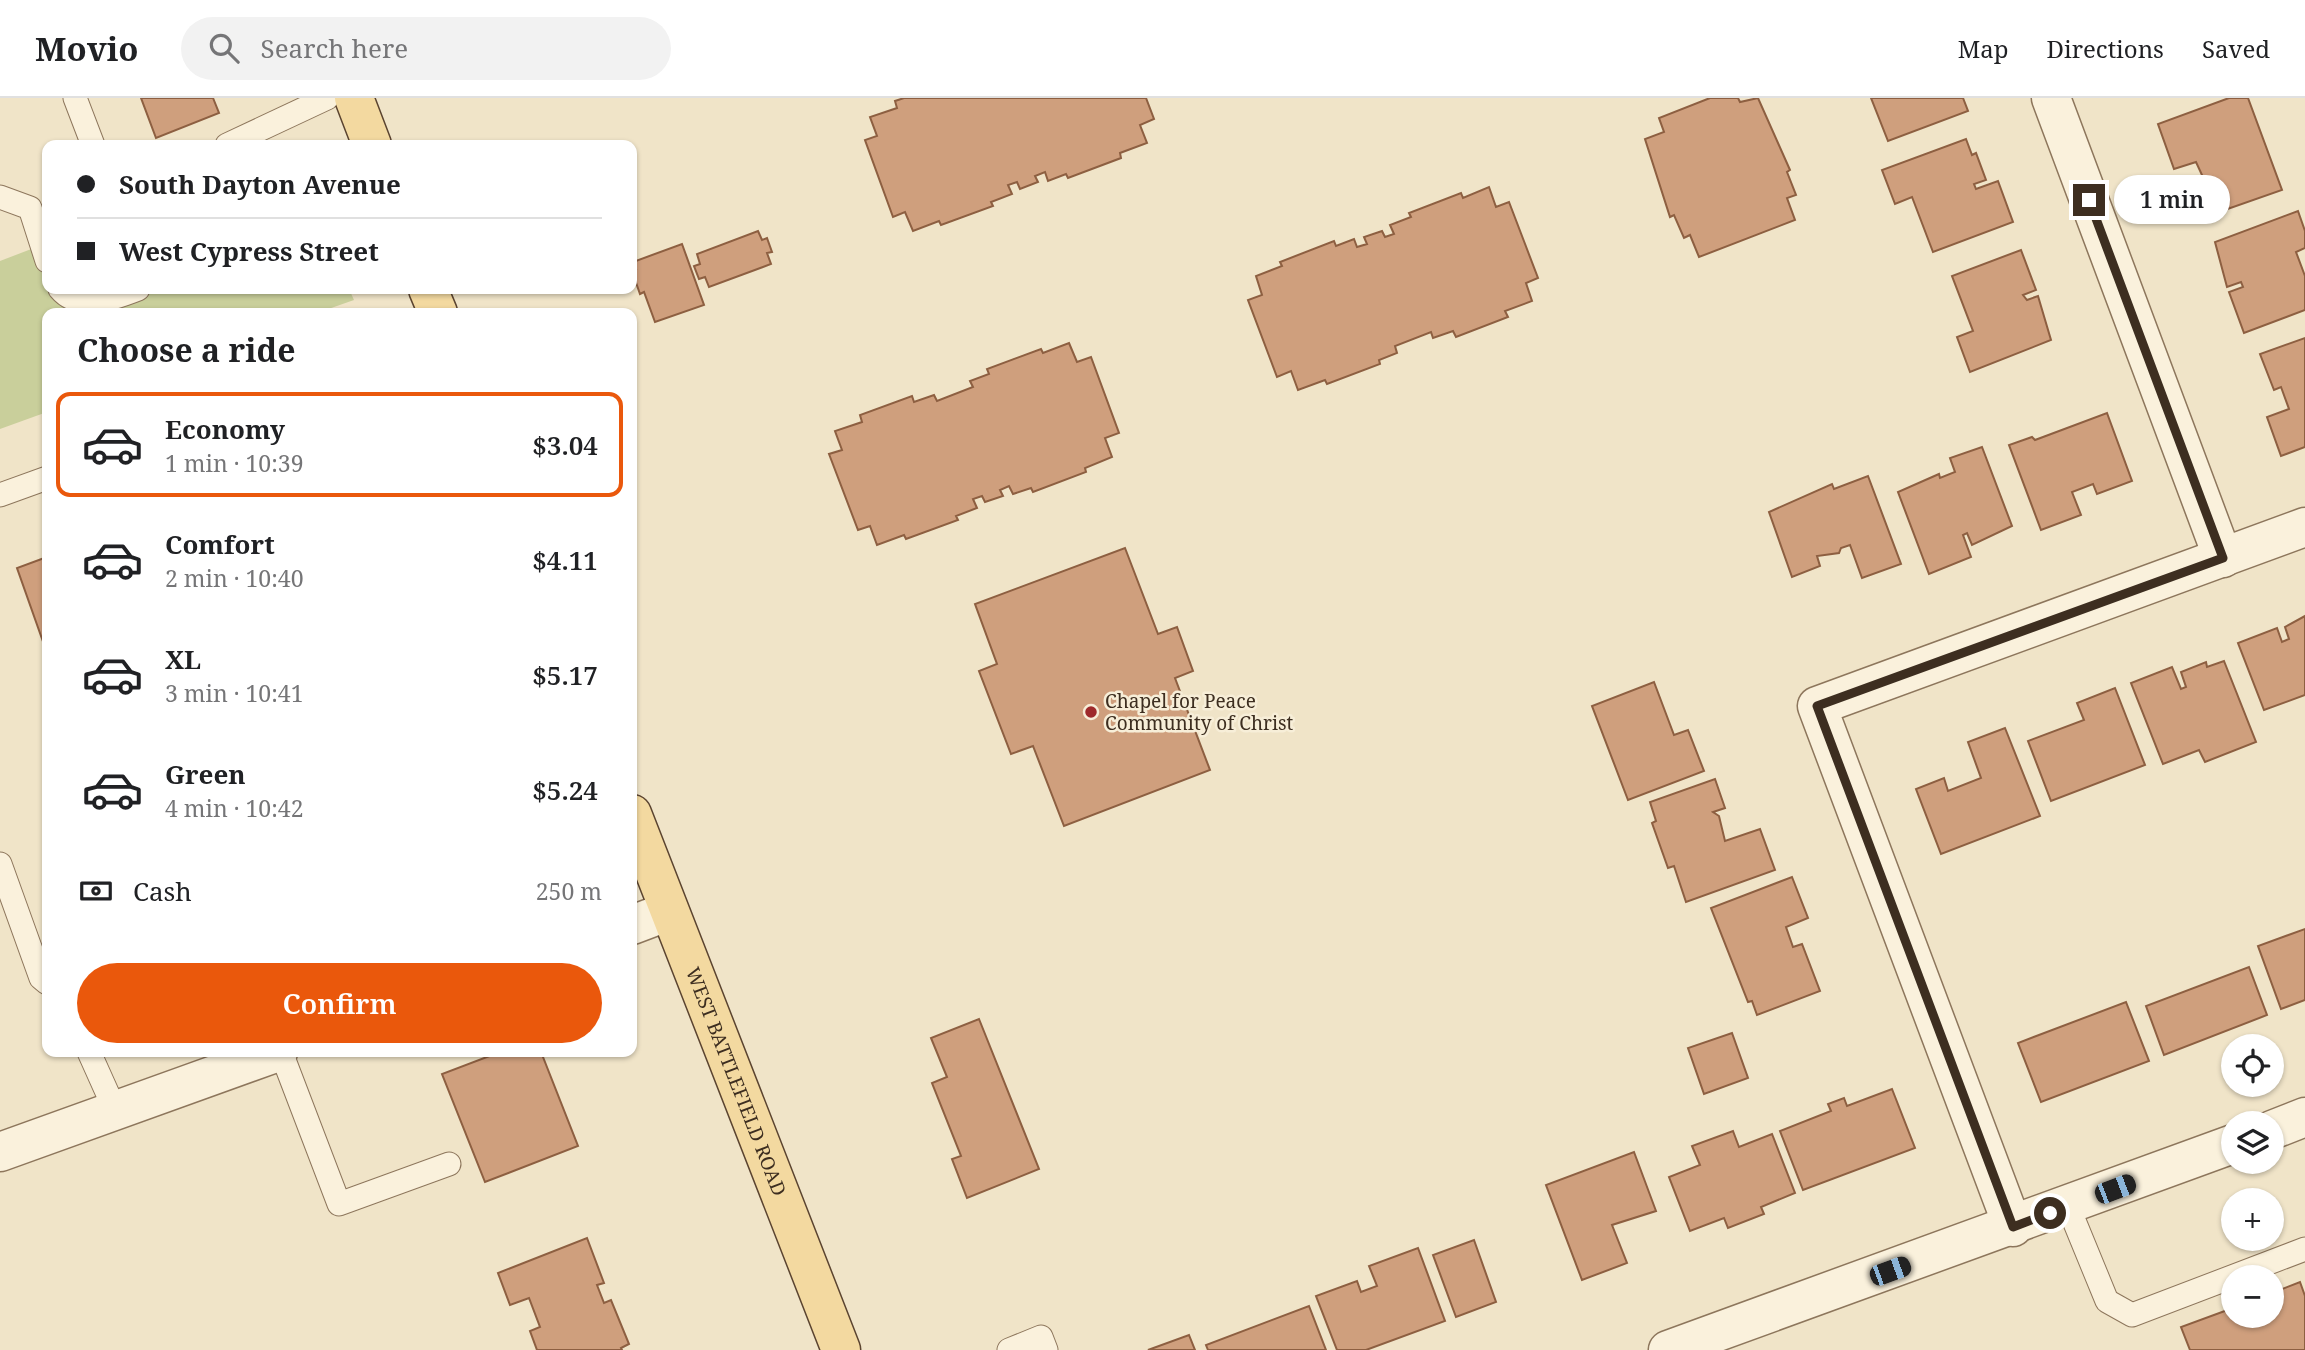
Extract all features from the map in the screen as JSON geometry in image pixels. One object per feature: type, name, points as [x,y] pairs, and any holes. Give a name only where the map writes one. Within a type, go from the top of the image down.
[{"type":"main road","points":[[354,98],[370,140]]},
{"type":"main road","name":"WEST BATTLEFIELD ROAD","points":[[637,827],[841,1350]]},
{"type":"street","points":[[2051,98],[2223,558]]},
{"type":"street","points":[[2013,1227],[1817,706],[2305,527]]},
{"type":"street","points":[[637,923],[669,912]]},
{"type":"street","points":[[0,1152],[266,1057]]},
{"type":"street","points":[[2284,1125],[2305,1117]]},
{"type":"street","points":[[1668,1350],[2013,1227],[2221,1149]]},
{"type":"lane","points":[[75,98],[91,140]]},
{"type":"lane","points":[[238,140],[327,98]]},
{"type":"lane","points":[[0,197],[30,208],[42,245]]},
{"type":"lane","points":[[68,294],[77,300],[102,300],[122,294]]},
{"type":"lane","points":[[0,495],[42,480]]},
{"type":"lane","points":[[0,864],[42,979]]},
{"type":"lane","points":[[91,1057],[115,1110]]},
{"type":"lane","points":[[282,1057],[340,1204],[449,1164]]},
{"type":"lane","points":[[2068,1206],[2095,1278],[2107,1301],[2132,1315],[2305,1249]]},
{"type":"lane","points":[[1009,1350],[1041,1337],[1046,1350]]},
{"type":"green space","points":[[42,245],[42,294],[351,294],[354,300],[331,308],[42,308],[42,414],[0,429],[0,261]]},
{"type":"building","points":[[141,98],[213,98],[219,113],[156,138]]},
{"type":"building","points":[[904,98],[1146,98],[1154,119],[1140,125],[1147,143],[1120,153],[1121,158],[1068,178],[1066,174],[1048,181],[1045,172],[1035,176],[1038,182],[1020,189],[1017,182],[1008,185],[1012,194],[991,202],[993,206],[941,225],[939,221],[913,231],[905,212],[893,217],[865,140],[877,136],[870,117],[897,108],[895,101]]},
{"type":"building","points":[[1710,98],[1738,98],[1740,102],[1758,98],[1790,170],[1787,172],[1796,195],[1787,198],[1795,220],[1699,257],[1690,235],[1684,238],[1674,215],[1670,217],[1645,139],[1664,132],[1659,118]]},
{"type":"building","points":[[1871,98],[1963,98],[1968,111],[1888,141]]},
{"type":"building","points":[[2229,98],[2248,98],[2282,190],[2219,212],[2196,162],[2174,169],[2158,124]]},
{"type":"building","points":[[1966,139],[1972,155],[1976,153],[1986,180],[1974,184],[1976,189],[1998,181],[2013,222],[1933,252],[1912,197],[1895,204],[1882,170]]},
{"type":"building","points":[[1489,187],[1496,207],[1509,202],[1538,278],[1526,283],[1532,301],[1505,311],[1508,317],[1456,337],[1453,331],[1433,338],[1431,332],[1395,346],[1397,353],[1379,360],[1380,364],[1327,384],[1325,380],[1298,390],[1291,371],[1277,377],[1248,300],[1262,295],[1256,276],[1282,266],[1280,262],[1334,241],[1336,246],[1354,239],[1357,247],[1367,244],[1364,237],[1382,231],[1385,237],[1394,234],[1390,225],[1411,217],[1409,213],[1461,193],[1463,198]]},
{"type":"building","points":[[2298,211],[2305,231],[2305,248],[2296,252],[2305,276],[2305,310],[2244,333],[2229,292],[2243,287],[2241,282],[2227,287],[2215,242]]},
{"type":"building","points":[[758,231],[762,240],[767,238],[772,252],[767,253],[771,264],[709,287],[705,277],[699,279],[694,266],[700,264],[697,254]]},
{"type":"building","points":[[682,244],[704,305],[655,322],[644,292],[640,294],[637,285],[637,261]]},
{"type":"building","points":[[2021,250],[2036,290],[2023,295],[2027,300],[2038,296],[2051,340],[1970,372],[1957,337],[1973,331],[1952,276]]},
{"type":"building","points":[[2305,338],[2305,447],[2281,456],[2267,417],[2289,409],[2281,387],[2274,390],[2260,354]]},
{"type":"building","points":[[1069,343],[1077,362],[1091,357],[1119,433],[1105,438],[1112,457],[1085,468],[1086,472],[1033,492],[1031,488],[1013,494],[1009,486],[1000,490],[1003,496],[985,502],[982,496],[973,499],[977,508],[956,516],[958,520],[906,539],[904,535],[877,545],[870,526],[858,530],[829,454],[842,450],[835,431],[862,422],[860,415],[912,396],[914,402],[934,395],[937,401],[973,387],[970,381],[989,374],[987,369],[1041,349],[1043,353]]},
{"type":"building","points":[[2107,413],[2132,481],[2097,494],[2093,484],[2072,492],[2081,515],[2041,530],[2009,445],[2032,437],[2035,440]]},
{"type":"building","points":[[1982,447],[2012,526],[1972,545],[1967,533],[1963,535],[1971,557],[1929,574],[1898,492],[1939,474],[1940,478],[1955,472],[1950,458]]},
{"type":"building","points":[[1868,476],[1901,564],[1862,578],[1850,545],[1841,548],[1839,553],[1817,556],[1820,566],[1792,577],[1769,512],[1832,484],[1834,489]]},
{"type":"building","name":"Chapel for Peace Community of Christ","points":[[1125,548],[1158,634],[1177,627],[1193,671],[1175,678],[1210,770],[1064,826],[1033,746],[1011,754],[979,671],[997,664],[975,604]]},
{"type":"building","points":[[42,559],[42,639],[17,568]]},
{"type":"building","points":[[2305,616],[2305,695],[2264,710],[2238,643],[2277,628],[2282,642],[2289,639],[2285,627]]},
{"type":"building","points":[[2224,661],[2256,742],[2205,762],[2199,750],[2163,764],[2131,683],[2172,667],[2181,689],[2186,687],[2181,672],[2206,662],[2207,667]]},
{"type":"building","points":[[1654,682],[1674,735],[1688,730],[1704,771],[1628,800],[1592,706]]},
{"type":"building","points":[[2115,688],[2145,765],[2051,801],[2028,741],[2084,720],[2077,703]]},
{"type":"building","points":[[2005,728],[2040,816],[1941,854],[1916,789],[1944,778],[1948,791],[1981,778],[1968,742]]},
{"type":"building","points":[[1715,779],[1725,808],[1713,812],[1719,816],[1725,841],[1760,829],[1775,870],[1686,902],[1674,866],[1668,868],[1652,823],[1656,821],[1650,802]]},
{"type":"building","points":[[1792,877],[1808,918],[1786,927],[1793,947],[1802,944],[1820,991],[1757,1015],[1752,1001],[1748,1002],[1711,908]]},
{"type":"building","points":[[2305,929],[2305,1000],[2281,1009],[2258,946]]},
{"type":"building","points":[[2249,967],[2267,1015],[2164,1055],[2146,1006]]},
{"type":"building","points":[[2126,1002],[2149,1061],[2041,1102],[2018,1043]]},
{"type":"building","points":[[979,1019],[1039,1169],[967,1198],[952,1159],[961,1156],[932,1083],[947,1077],[931,1038]]},
{"type":"building","points":[[1732,1033],[1748,1078],[1704,1094],[1688,1048]]},
{"type":"building","points":[[487,1057],[543,1057],[578,1146],[485,1182],[442,1074]]},
{"type":"building","points":[[1892,1089],[1915,1148],[1803,1190],[1780,1131],[1831,1111],[1828,1104],[1844,1098],[1847,1106]]},
{"type":"building","points":[[1733,1131],[1739,1147],[1772,1134],[1795,1193],[1761,1207],[1764,1214],[1728,1228],[1724,1218],[1690,1231],[1669,1177],[1700,1165],[1692,1146]]},
{"type":"building","points":[[1634,1152],[1656,1211],[1612,1225],[1627,1263],[1582,1280],[1546,1185]]},
{"type":"building","points":[[587,1238],[604,1283],[597,1285],[604,1303],[611,1300],[629,1344],[621,1348],[622,1350],[537,1350],[530,1331],[540,1327],[529,1298],[510,1305],[498,1273]]},
{"type":"building","points":[[1474,1240],[1496,1302],[1456,1317],[1433,1255]]},
{"type":"building","points":[[1418,1248],[1445,1321],[1366,1350],[1337,1350],[1316,1296],[1357,1281],[1361,1292],[1377,1286],[1369,1266]]},
{"type":"building","points":[[2300,1282],[2305,1296],[2305,1350],[2190,1350],[2181,1327],[2221,1312],[2221,1328],[2284,1328],[2284,1288]]},
{"type":"building","points":[[1309,1306],[1326,1350],[1208,1350],[1206,1345]]},
{"type":"building","points":[[1189,1335],[1195,1350],[1148,1350]]},
{"type":"place","name":"Chapel for Peace Community of Christ","points":[[1091,712]]},
{"type":"route","points":[[2050,1213],[2013,1227],[1817,706],[2223,558],[2089,200]]}]
